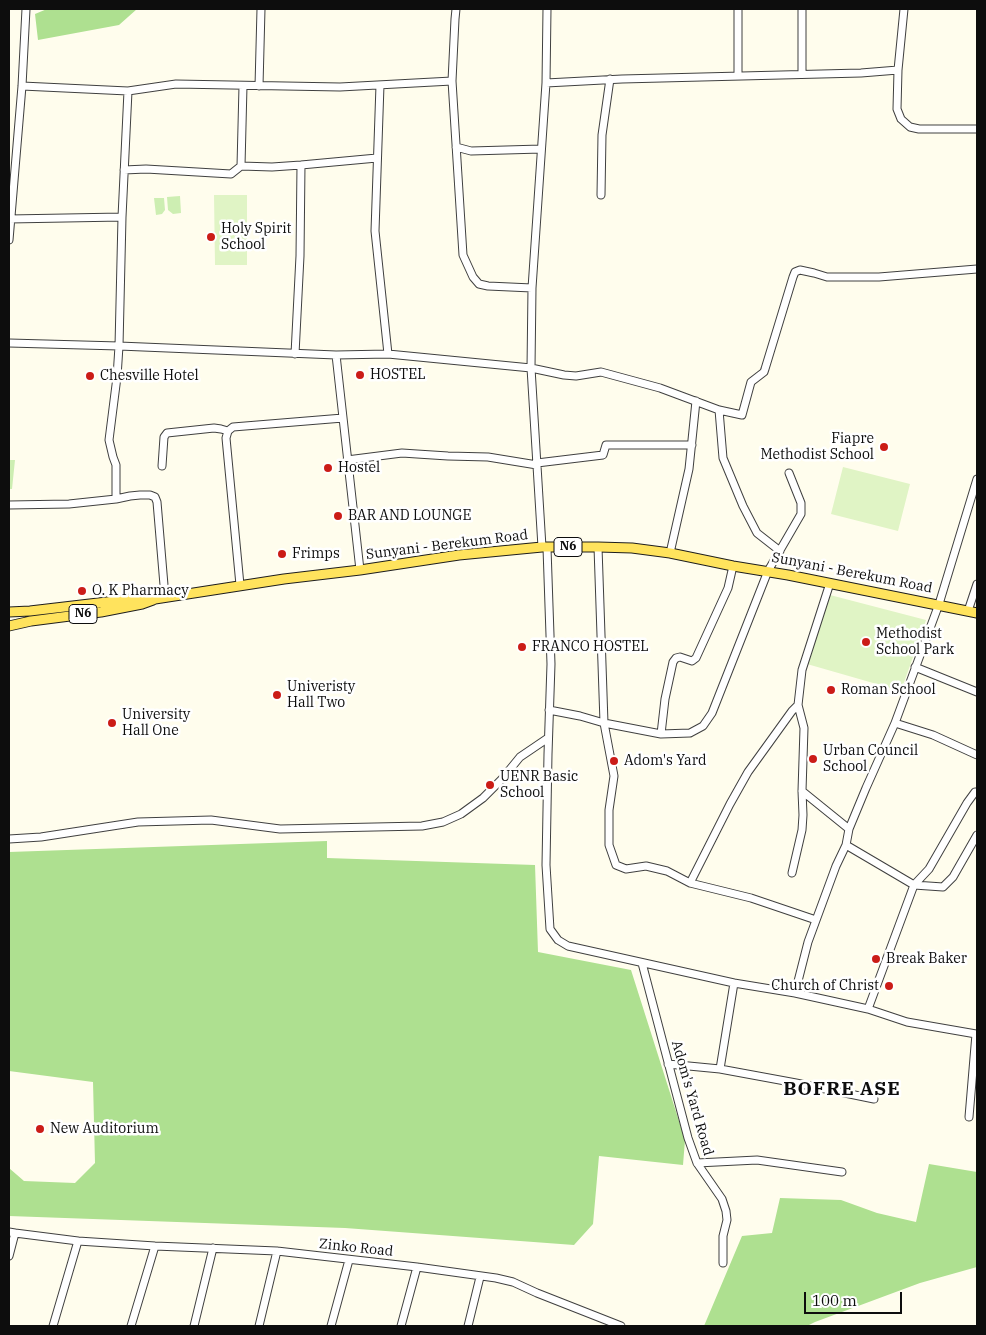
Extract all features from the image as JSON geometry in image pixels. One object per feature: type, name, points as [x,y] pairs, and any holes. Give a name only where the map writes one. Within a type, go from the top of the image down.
[{"type":"main road","name":"Sunyani - Berekum Road","points":[[10,626],[31,621],[100,612],[142,604],[160,598],[240,585],[458,555],[545,548],[598,547],[632,548],[670,553],[973,612]]},
{"type":"main road","name":"Sunyani - Berekum Road","points":[[9,612],[141,598],[160,598]]},
{"type":"street","points":[[9,240],[22,86],[26,9]]},
{"type":"street","points":[[259,86],[261,9]]},
{"type":"street","points":[[456,9],[452,81],[463,255],[472,277],[479,284],[532,288]]},
{"type":"street","points":[[547,9],[546,83],[532,288],[530,368],[545,548],[551,664],[546,865],[550,929],[558,940],[568,946],[734,983],[795,993],[868,1010],[906,1022],[977,1034],[969,1117]]},
{"type":"street","points":[[738,9],[738,76]]},
{"type":"street","points":[[802,9],[802,74]]},
{"type":"street","points":[[904,9],[898,70],[897,109],[901,119],[910,127],[919,129],[977,130]]},
{"type":"street","points":[[546,83],[802,74],[861,74],[898,70]]},
{"type":"street","points":[[601,195],[602,135],[610,80]]},
{"type":"street","points":[[22,86],[128,91],[176,84],[340,87],[452,81]]},
{"type":"street","points":[[380,85],[375,231],[388,354]]},
{"type":"street","points":[[241,166],[243,86]]},
{"type":"street","points":[[116,500],[116,465],[109,440],[119,346],[122,218],[128,91]]},
{"type":"street","points":[[456,147],[471,151],[541,149]]},
{"type":"street","points":[[124,170],[146,169],[231,174],[241,166],[272,167],[377,158]]},
{"type":"street","points":[[295,354],[300,256],[301,165]]},
{"type":"street","points":[[10,219],[122,218]]},
{"type":"street","points":[[9,343],[295,354],[388,354],[530,368],[564,375],[576,376],[601,372],[660,388],[719,410],[742,415],[751,382],[761,375],[765,369],[796,272],[800,270],[814,272],[827,277],[878,277],[977,269]]},
{"type":"street","points":[[336,355],[360,570]]},
{"type":"street","points":[[670,553],[689,469],[696,401]]},
{"type":"street","points":[[719,410],[723,458],[743,506],[757,533],[780,551]]},
{"type":"street","points":[[240,585],[226,438],[228,431],[233,427],[343,418]]},
{"type":"street","points":[[162,466],[164,437],[167,433],[214,428],[228,431]]},
{"type":"street","points":[[347,460],[409,453],[488,457],[537,464],[603,455],[606,446],[692,444]]},
{"type":"street","points":[[550,710],[661,734],[690,733],[704,726],[712,713],[768,571],[802,514],[801,503],[789,473]]},
{"type":"street","points":[[795,993],[808,942],[836,866],[846,845],[849,829],[895,723],[939,604],[977,480]]},
{"type":"street","points":[[9,505],[69,504],[116,500],[140,495],[155,497],[157,502],[160,598]]},
{"type":"street","points":[[598,547],[604,723],[614,776],[609,810],[609,844],[616,866],[626,869],[646,866],[667,871],[690,883],[750,898],[816,920]]},
{"type":"street","points":[[661,734],[665,699],[674,662],[676,658],[680,657],[692,661],[696,658],[728,588],[733,566]]},
{"type":"street","points":[[792,873],[802,830],[803,815],[804,728],[798,705],[802,670],[830,583]]},
{"type":"street","points":[[973,612],[977,584]]},
{"type":"street","points":[[916,667],[977,692]]},
{"type":"street","points":[[690,883],[748,772],[798,705]]},
{"type":"street","points":[[895,723],[933,735],[977,755]]},
{"type":"street","points":[[9,839],[41,837],[138,822],[212,820],[280,828],[422,826],[443,822],[461,814],[483,798],[520,757],[548,738]]},
{"type":"street","points":[[802,790],[849,829]]},
{"type":"street","points":[[868,1010],[914,885],[929,869],[967,803],[977,792]]},
{"type":"street","points":[[846,845],[914,885],[943,887],[953,877],[977,836]]},
{"type":"street","name":"Adom's Yard Road","points":[[642,963],[683,1120],[697,1163],[722,1199],[726,1211],[728,1220],[724,1236],[724,1263]]},
{"type":"street","points":[[720,1069],[734,983]]},
{"type":"street","points":[[668,1064],[720,1069],[874,1099]]},
{"type":"street","points":[[697,1163],[757,1160],[842,1172]]},
{"type":"street","points":[[9,1256],[12,1232]]},
{"type":"street","name":"Zinko Road","points":[[12,1232],[78,1241],[277,1251],[417,1267],[513,1282],[622,1326]]},
{"type":"street","points":[[53,1326],[78,1241]]},
{"type":"street","points":[[131,1326],[155,1246]]},
{"type":"street","points":[[194,1326],[213,1248]]},
{"type":"street","points":[[259,1326],[277,1251]]},
{"type":"street","points":[[331,1326],[349,1260]]},
{"type":"street","points":[[401,1326],[417,1267]]},
{"type":"street","points":[[468,1326],[480,1277]]},
{"type":"green space","points":[[47,9],[137,9],[119,25],[38,40],[35,14]]},
{"type":"green space","points":[[214,195],[247,195],[247,265],[215,265]]},
{"type":"green space","points":[[180,196],[181,213],[173,214],[168,210],[167,197]]},
{"type":"green space","points":[[154,198],[164,198],[165,210],[162,214],[156,215]]},
{"type":"green space","points":[[9,460],[15,460],[12,489],[9,489]]},
{"type":"green space","points":[[843,467],[910,484],[898,531],[831,514]]},
{"type":"green space","name":"Methodist School Park","points":[[830,595],[926,620],[901,691],[807,664]]},
{"type":"green space","points":[[327,841],[327,858],[535,865],[538,952],[631,970],[685,1140],[683,1165],[599,1156],[593,1224],[574,1245],[345,1228],[9,1216],[9,1168],[24,1181],[75,1183],[95,1163],[93,1082],[9,1071],[9,852]]},
{"type":"green space","points":[[929,1164],[977,1172],[977,1267],[920,1283],[807,1326],[704,1326],[742,1236],[772,1233],[780,1198],[841,1200],[877,1213],[916,1222]]},
{"type":"place","name":"Holy Spirit School","points":[[211,237]]},
{"type":"place","name":"HOSTEL","points":[[360,375]]},
{"type":"place","name":"Chesville Hotel","points":[[90,376]]},
{"type":"place","name":"Fiapre Methodist School","points":[[884,447]]},
{"type":"place","name":"Hostel","points":[[328,468]]},
{"type":"place","name":"BAR AND LOUNGE","points":[[338,516]]},
{"type":"place","name":"Frimps","points":[[282,554]]},
{"type":"place","name":"O. K Pharmacy","points":[[82,591]]},
{"type":"place","name":"Methodist School Park","points":[[866,642]]},
{"type":"place","name":"FRANCO HOSTEL","points":[[522,647]]},
{"type":"place","name":"Roman School","points":[[831,690]]},
{"type":"place","name":"Univeristy Hall Two","points":[[277,695]]},
{"type":"place","name":"University Hall One","points":[[112,723]]},
{"type":"place","name":"Urban Council School","points":[[813,759]]},
{"type":"place","name":"Adom's Yard","points":[[614,761]]},
{"type":"place","name":"UENR Basic School","points":[[490,785]]},
{"type":"place","name":"Break Baker","points":[[876,959]]},
{"type":"place","name":"Church of Christ","points":[[889,986]]},
{"type":"place","name":"New Auditorium","points":[[40,1129]]},
{"type":"district","name":"BOFRE ASE","points":[[842,1090]]}]
